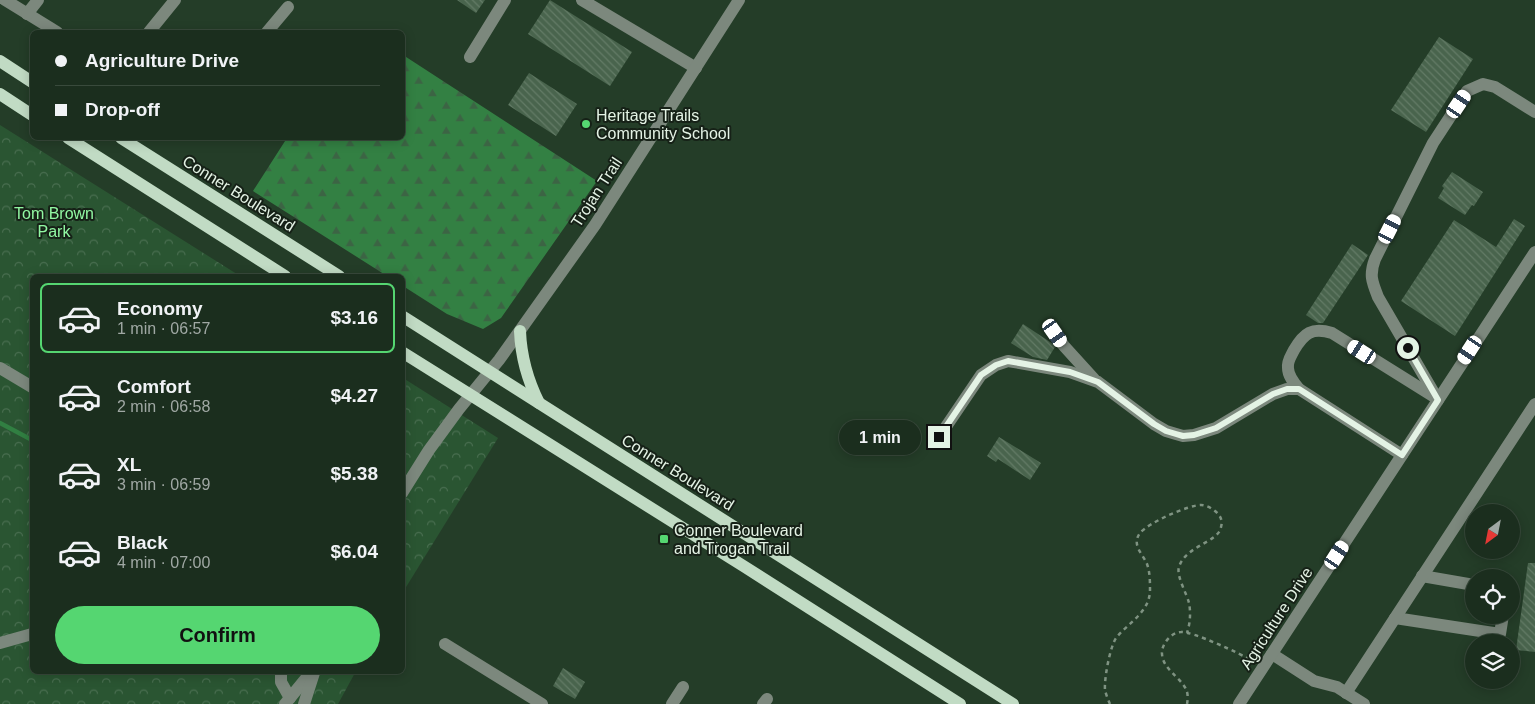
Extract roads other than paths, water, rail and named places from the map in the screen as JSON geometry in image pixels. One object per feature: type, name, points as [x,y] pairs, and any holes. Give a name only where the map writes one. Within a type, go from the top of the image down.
[{"type":"main road","points":[[0,61],[30,81]]},
{"type":"main road","points":[[0,94],[30,114]]},
{"type":"main road","points":[[71,140],[282,274]]},
{"type":"main road","name":"Conner Boulevard","points":[[124,140],[337,274]]},
{"type":"main road","name":"Conner Boulevard","points":[[405,318],[1013,704]]},
{"type":"main road","points":[[520,331],[522,360],[529,382],[539,403]]},
{"type":"main road","points":[[405,354],[960,704]]},
{"type":"street","points":[[5,0],[54,30]]},
{"type":"street","points":[[27,14],[38,0]]},
{"type":"street","points":[[151,30],[175,0]]},
{"type":"street","points":[[470,58],[505,0]]},
{"type":"street","points":[[582,0],[696,68]]},
{"type":"street","name":"Trojan Trail","points":[[405,488],[429,450],[470,395],[490,372],[596,225],[739,0]]},
{"type":"street","points":[[269,30],[288,7]]},
{"type":"street","points":[[1438,400],[1378,297],[1372,282],[1371,271],[1433,143],[1467,91],[1483,84],[1495,87],[1535,112]]},
{"type":"street","name":"Agriculture Drive","points":[[1239,704],[1535,252]]},
{"type":"street","points":[[1402,455],[1299,389],[1290,377],[1288,369],[1289,359],[1297,344],[1306,334],[1313,331],[1323,330],[1332,333],[1438,400]]},
{"type":"street","points":[[1055,333],[1069,352],[1098,382],[1154,424],[1166,431],[1183,436],[1207,432],[1273,394],[1287,389],[1299,389]]},
{"type":"street","points":[[939,437],[981,375],[996,365],[1008,361],[1070,372],[1098,382]]},
{"type":"street","points":[[0,368],[30,387]]},
{"type":"street","points":[[1346,692],[1535,404]]},
{"type":"street","points":[[1422,576],[1465,583]]},
{"type":"street","points":[[1395,618],[1500,634],[1502,624]]},
{"type":"street","points":[[0,643],[30,635]]},
{"type":"street","points":[[445,644],[542,704]]},
{"type":"street","points":[[1272,654],[1314,681],[1337,686],[1364,704]]},
{"type":"street","points":[[281,674],[281,682],[287,701]]},
{"type":"street","points":[[287,701],[310,674]]},
{"type":"street","points":[[304,704],[312,674]]},
{"type":"street","points":[[672,704],[683,687]]},
{"type":"waterway","points":[[0,423],[30,439]]},
{"type":"place","name":"Heritage Trails Community School","points":[[586,124]]},
{"type":"place","name":"Conner Boulevard and Trogan Trail","points":[[664,539]]},
{"type":"park label","name":"Tom Brown Park","points":[[54,222]]}]
